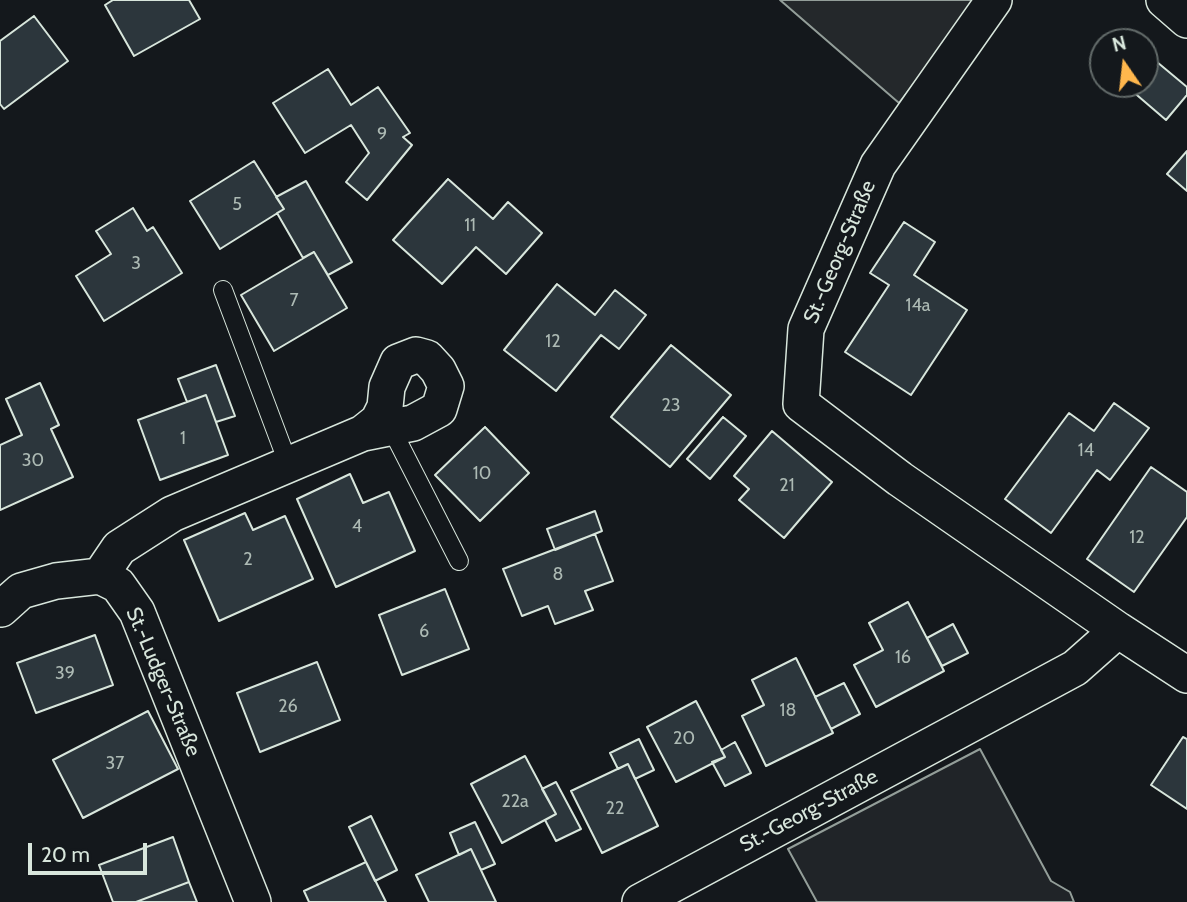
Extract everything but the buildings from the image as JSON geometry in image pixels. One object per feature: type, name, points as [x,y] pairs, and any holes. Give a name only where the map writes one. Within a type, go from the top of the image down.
[{"type":"street","name":"St.-Georg-Straße","points":[[994,0],[878,165],[806,329],[801,404],[900,479],[1187,676]]},
{"type":"street","points":[[1164,0],[1187,20]]},
{"type":"street","points":[[0,609],[21,591],[57,581],[100,576],[119,548],[172,514],[288,463],[377,430]]},
{"type":"street","name":"St.-Ludger-Straße","points":[[100,576],[118,585],[137,612],[253,902]]},
{"type":"street","name":"St.-Georg-Straße","points":[[640,902],[1075,668],[1118,630]]},
{"type":"lane","points":[[223,290],[288,463]]},
{"type":"lane","points":[[377,430],[459,561]]},
{"type":"shaded area","points":[[780,0],[978,0],[899,103]]},
{"type":"shaded area","points":[[980,749],[1051,881],[1070,892],[1074,902],[817,902],[788,849]]}]
